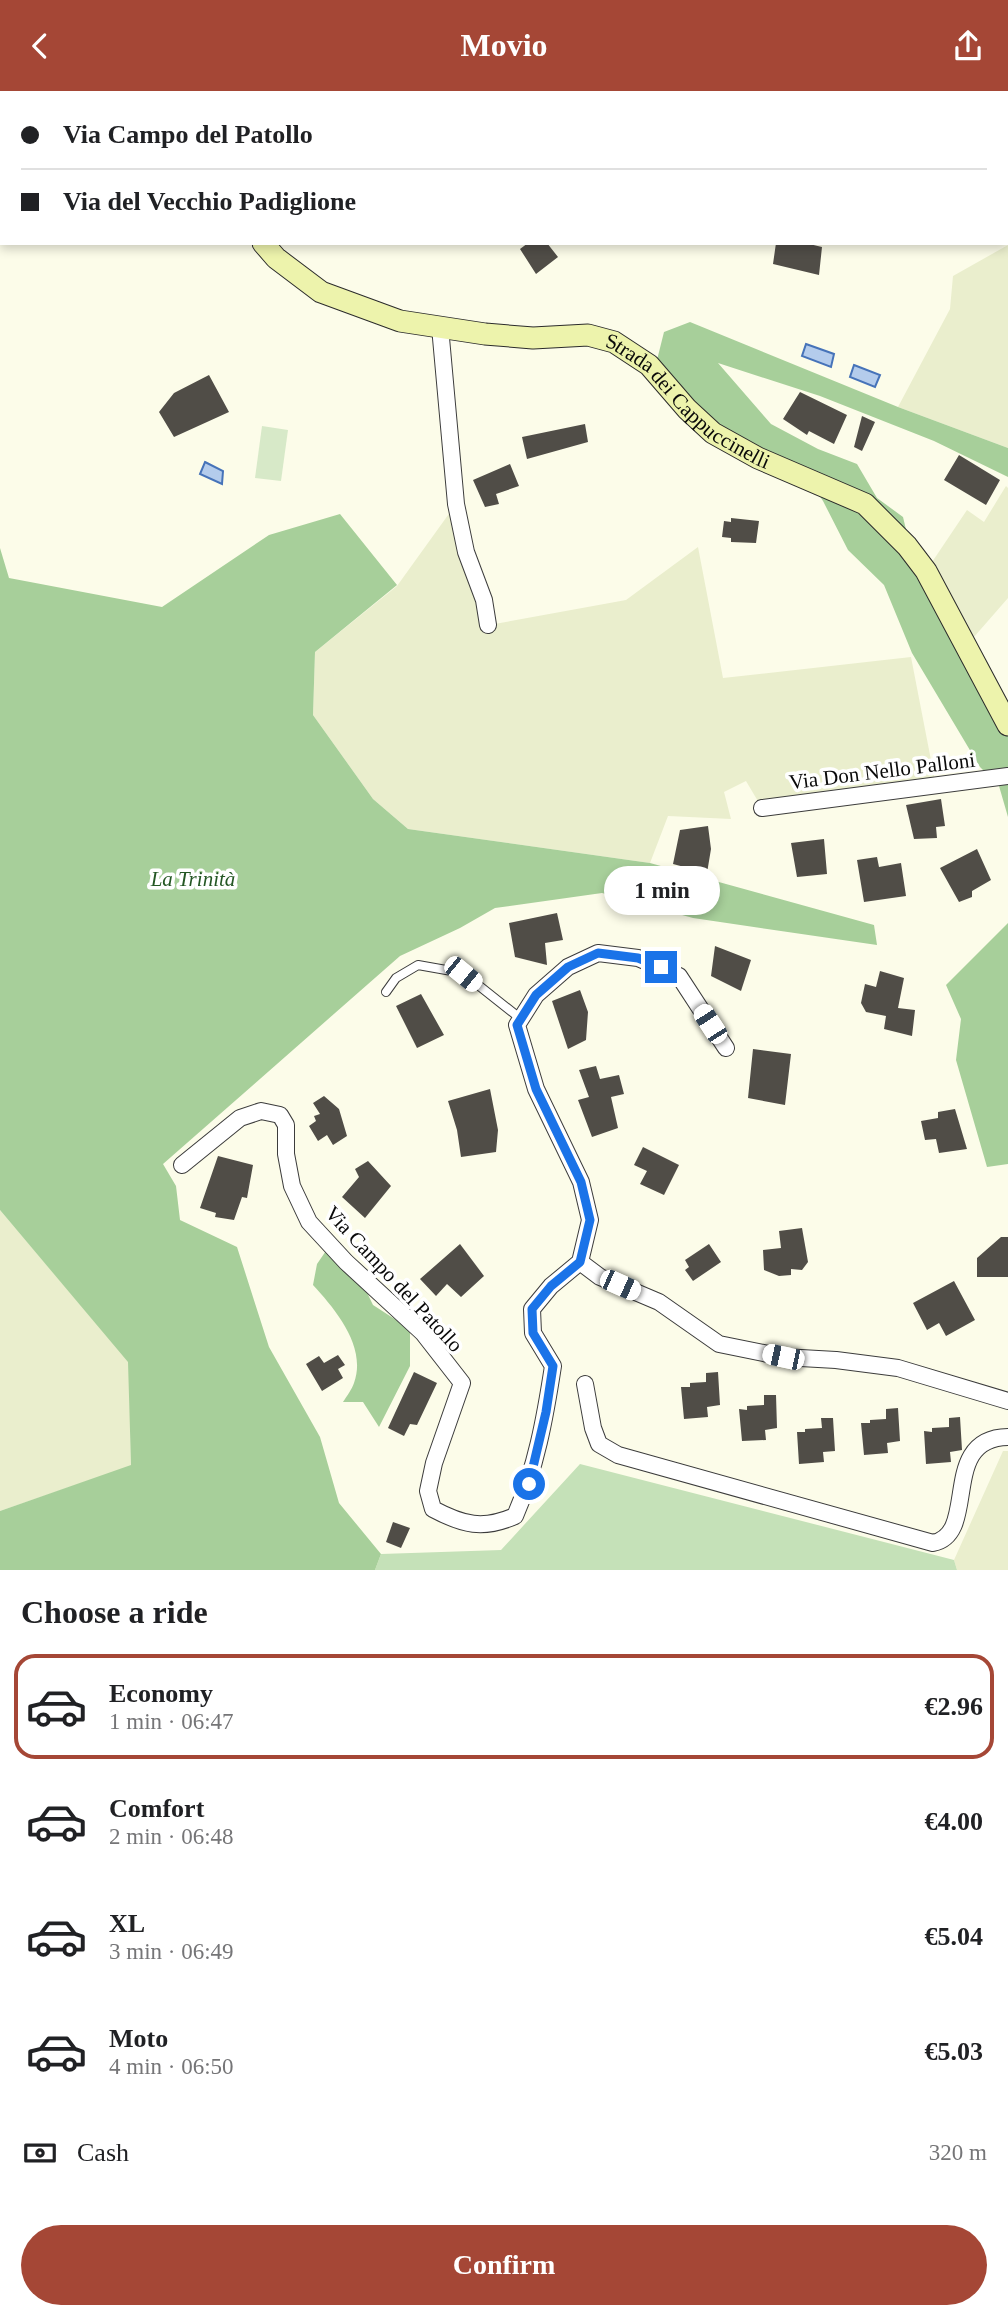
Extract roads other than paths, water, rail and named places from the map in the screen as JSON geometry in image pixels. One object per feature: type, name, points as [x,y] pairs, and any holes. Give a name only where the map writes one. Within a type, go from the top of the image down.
[{"type":"street","name":"Strada dei Cappuccinelli","points":[[265,245],[276,258],[321,292],[400,321],[533,338],[588,335],[614,342],[649,365],[687,409],[713,433],[758,458],[865,504],[907,545],[926,571],[1008,725]]},
{"type":"street","points":[[440,327],[456,504],[466,552],[484,600],[488,625]]},
{"type":"street","name":"Via Don Nello Palloni","points":[[762,807],[1008,776]]},
{"type":"street","points":[[726,1048],[679,976],[638,958],[598,953],[568,967],[536,995],[517,1025],[536,1089],[581,1182],[590,1220],[580,1262],[600,1277],[659,1302],[719,1344],[783,1357],[898,1368],[1008,1401]]},
{"type":"street","name":"Via Campo del Patollo","points":[[182,1165],[240,1118],[261,1111],[280,1115],[286,1125],[286,1154],[292,1186],[309,1222],[346,1262],[423,1333],[462,1383],[434,1463],[428,1491],[433,1509],[458,1522],[496,1524],[515,1516],[529,1484],[546,1412],[553,1366],[533,1333],[532,1309],[551,1286],[580,1262]]},
{"type":"street","points":[[585,1384],[593,1428],[599,1444],[618,1455],[933,1543],[943,1541],[952,1532],[971,1455],[981,1443],[992,1437],[1008,1437]]},
{"type":"lane","points":[[386,992],[396,978],[418,965],[463,974],[521,1019]]},
{"type":"water","points":[[806,344],[834,354],[831,367],[802,356]]},
{"type":"water","points":[[854,365],[880,375],[875,387],[850,377]]},
{"type":"water","points":[[205,462],[223,471],[222,484],[200,474]]},
{"type":"park label","name":"La Trinità","points":[[193,879]]}]
